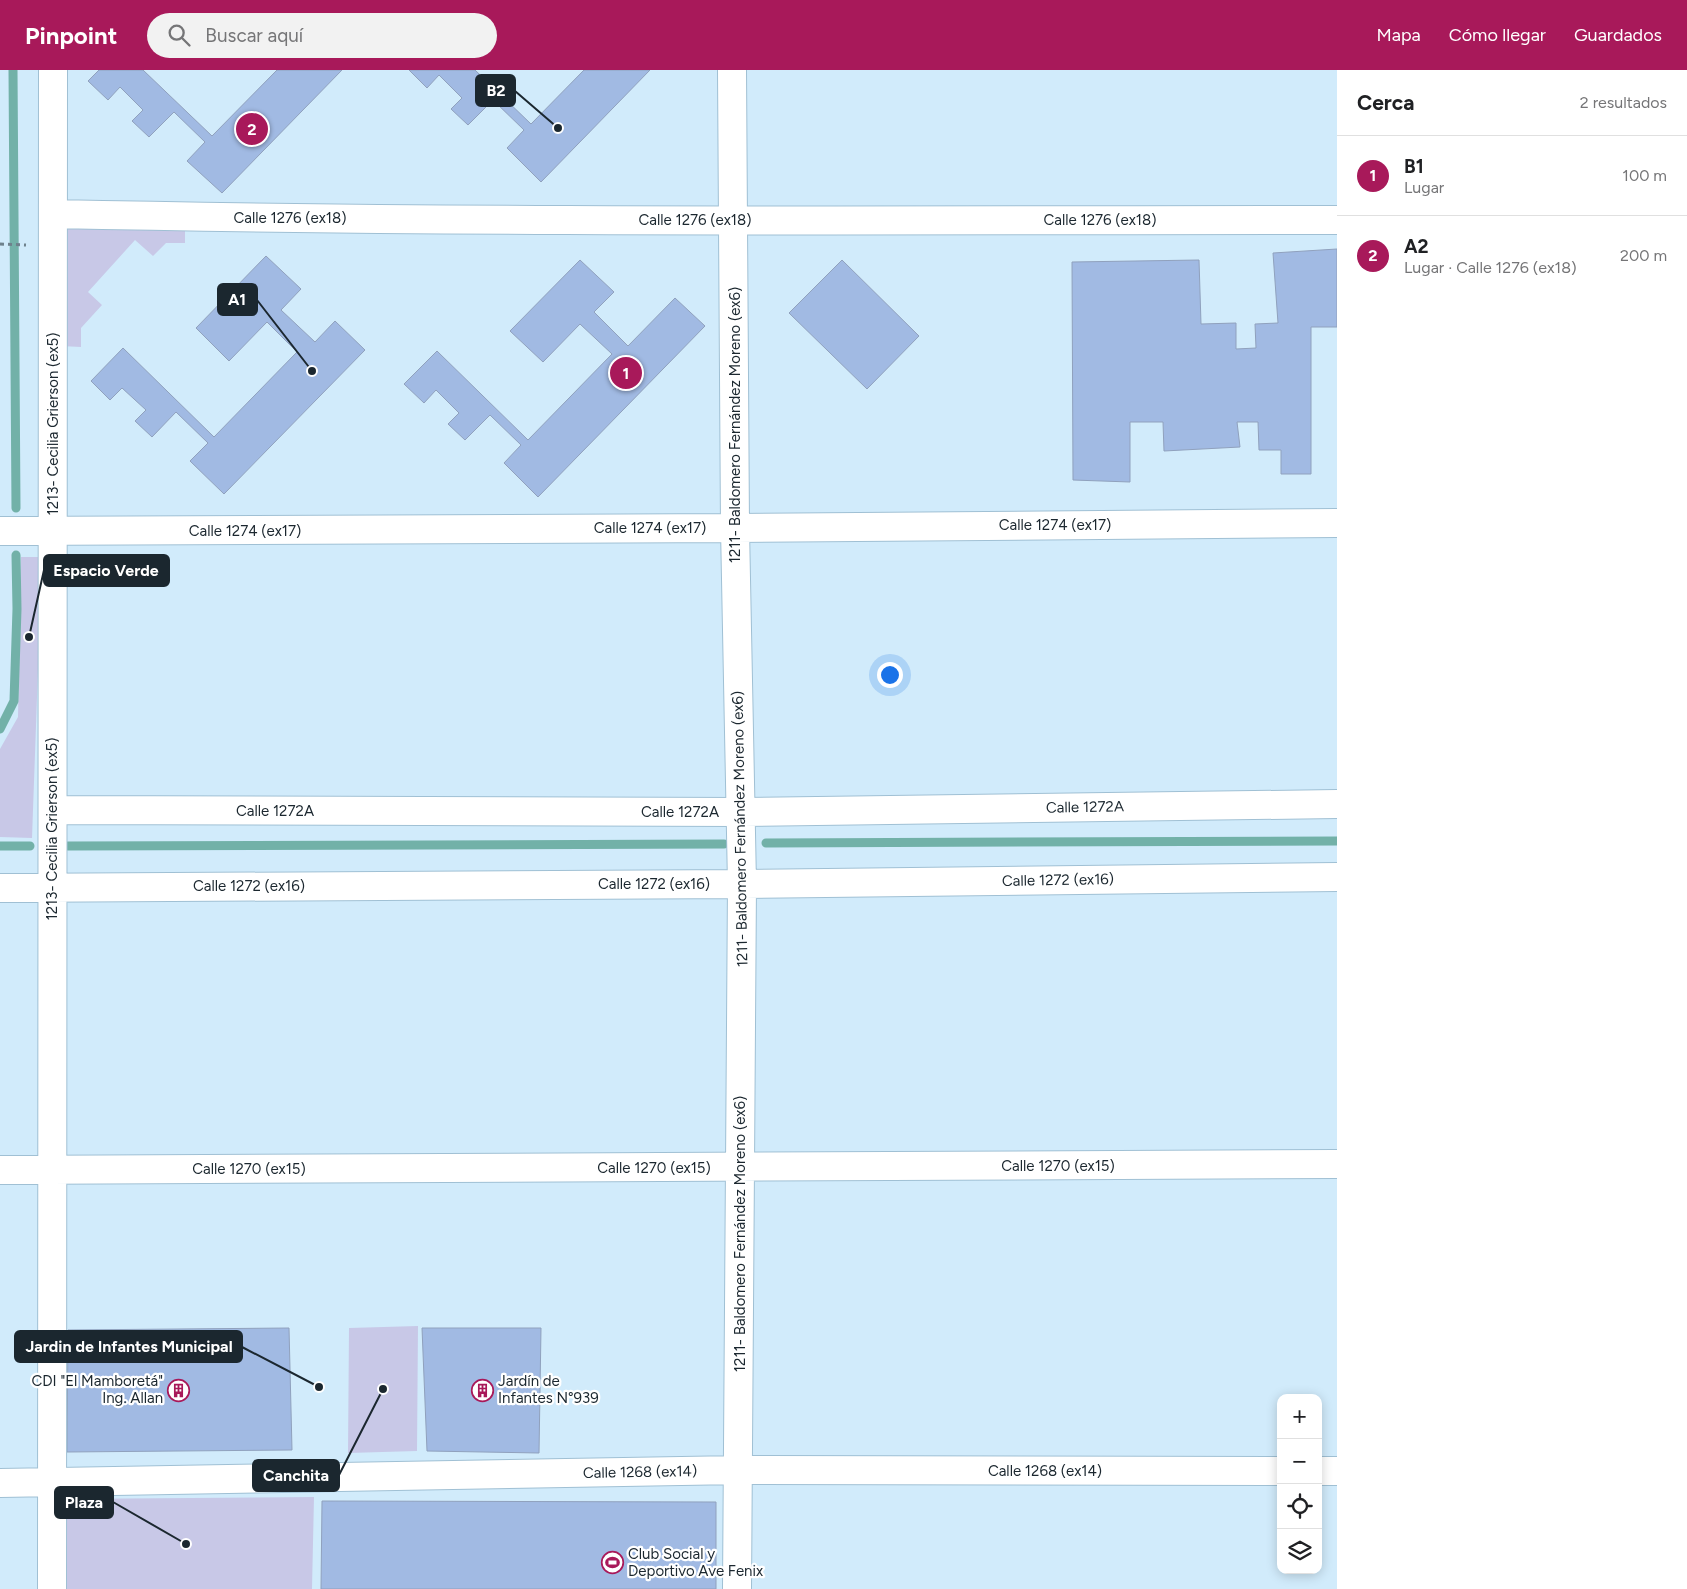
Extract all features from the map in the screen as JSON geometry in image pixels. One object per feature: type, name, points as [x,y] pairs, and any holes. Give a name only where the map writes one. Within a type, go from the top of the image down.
[{"type":"street","name":"1213- Cecilia Grierson (ex5)","points":[[52,1589],[53,810],[46,531],[54,214],[53,70]]},
{"type":"street","name":"1211- Baldomero Fernández Moreno (ex6)","points":[[732,70],[735,528],[742,884],[737,1589]]},
{"type":"street","name":"Calle 1276 (ex18)","points":[[54,214],[199,217],[733,220],[1337,220]]},
{"type":"street","name":"Calle 1274 (ex17)","points":[[0,531],[1337,523]]},
{"type":"street","name":"Calle 1272A","points":[[53,810],[740,812],[1337,804]]},
{"type":"street","name":"Calle 1272 (ex16)","points":[[0,888],[742,884],[1337,877]]},
{"type":"street","name":"Calle 1270 (ex15)","points":[[0,1170],[1337,1164]]},
{"type":"street","name":"Calle 1268 (ex14)","points":[[0,1483],[739,1470],[1277,1471]]},
{"type":"street","points":[[1322,1471],[1337,1472]]},
{"type":"shaded area","points":[[60,219],[185,219],[185,243],[166,243],[153,256],[135,240],[88,292],[102,305],[81,328],[81,347],[61,346]]},
{"type":"shaded area","points":[[21,557],[42,557],[32,838],[0,837],[0,749],[18,717]]},
{"type":"shaded area","points":[[418,1326],[417,1451],[348,1453],[349,1328]]},
{"type":"shaded area","points":[[314,1497],[312,1589],[59,1589],[61,1499]]},
{"type":"building","points":[[99,70],[143,70],[212,136],[277,70],[342,70],[222,193],[187,161],[205,142],[174,112],[149,137],[132,121],[143,110],[120,87],[108,100],[88,81]]},
{"type":"building","points":[[409,70],[475,70],[531,124],[584,70],[650,70],[541,182],[507,148],[524,130],[493,100],[468,125],[451,109],[462,98],[439,75],[427,88]]},
{"type":"building","points":[[1337,249],[1337,327],[1311,327],[1311,474],[1281,474],[1281,450],[1259,450],[1258,422],[1237,422],[1240,447],[1164,451],[1163,422],[1130,422],[1130,482],[1073,480],[1072,262],[1199,260],[1201,324],[1236,323],[1236,349],[1256,348],[1255,324],[1278,323],[1273,253]]},
{"type":"building","points":[[266,256],[301,289],[281,310],[315,342],[335,321],[365,350],[224,494],[190,461],[208,443],[176,412],[152,437],[135,421],[146,410],[122,388],[110,400],[91,381],[123,348],[214,437],[297,352],[267,322],[229,361],[196,328]]},
{"type":"building","points":[[580,260],[614,292],[594,312],[628,346],[675,298],[705,326],[538,497],[504,463],[521,445],[490,415],[465,440],[448,424],[459,413],[436,390],[424,403],[404,384],[437,351],[528,440],[612,354],[580,324],[543,362],[510,331]]},
{"type":"building","points":[[842,260],[919,336],[867,389],[789,313]]},
{"type":"building","name":"CDI \"El Mamboretá\" Ing. Allan","points":[[289,1328],[292,1450],[67,1452],[68,1330]]},
{"type":"building","name":"Jardín de Infantes N°939","points":[[422,1328],[541,1328],[539,1453],[427,1451]]},
{"type":"building","name":"Club Social y Deportivo Ave Fenix","points":[[322,1501],[716,1502],[716,1589],[321,1589]]},
{"type":"waterway","points":[[13,70],[16,508]]},
{"type":"waterway","points":[[0,729],[14,701],[17,609],[16,555]]},
{"type":"waterway","points":[[766,843],[1337,841]]},
{"type":"waterway","points":[[68,846],[724,844]]},
{"type":"waterway","points":[[0,846],[30,846]]},
{"type":"place","name":"B2","points":[[558,128]]},
{"type":"place","name":"A2","points":[[252,129]]},
{"type":"place","name":"A1","points":[[312,371]]},
{"type":"place","name":"B1","points":[[626,373]]},
{"type":"place","name":"Espacio Verde","points":[[29,637]]},
{"type":"place","name":"Jardin de Infantes Municipal","points":[[319,1387]]},
{"type":"place","name":"Canchita","points":[[383,1389]]},
{"type":"place","name":"CDI \"El Mamboretá\" Ing. Allan","points":[[179,1390]]},
{"type":"place","name":"Jardín de Infantes N°939","points":[[482,1390]]},
{"type":"place","name":"Plaza","points":[[186,1544]]},
{"type":"place","name":"Club Social y Deportivo Ave Fenix","points":[[612,1563]]}]
